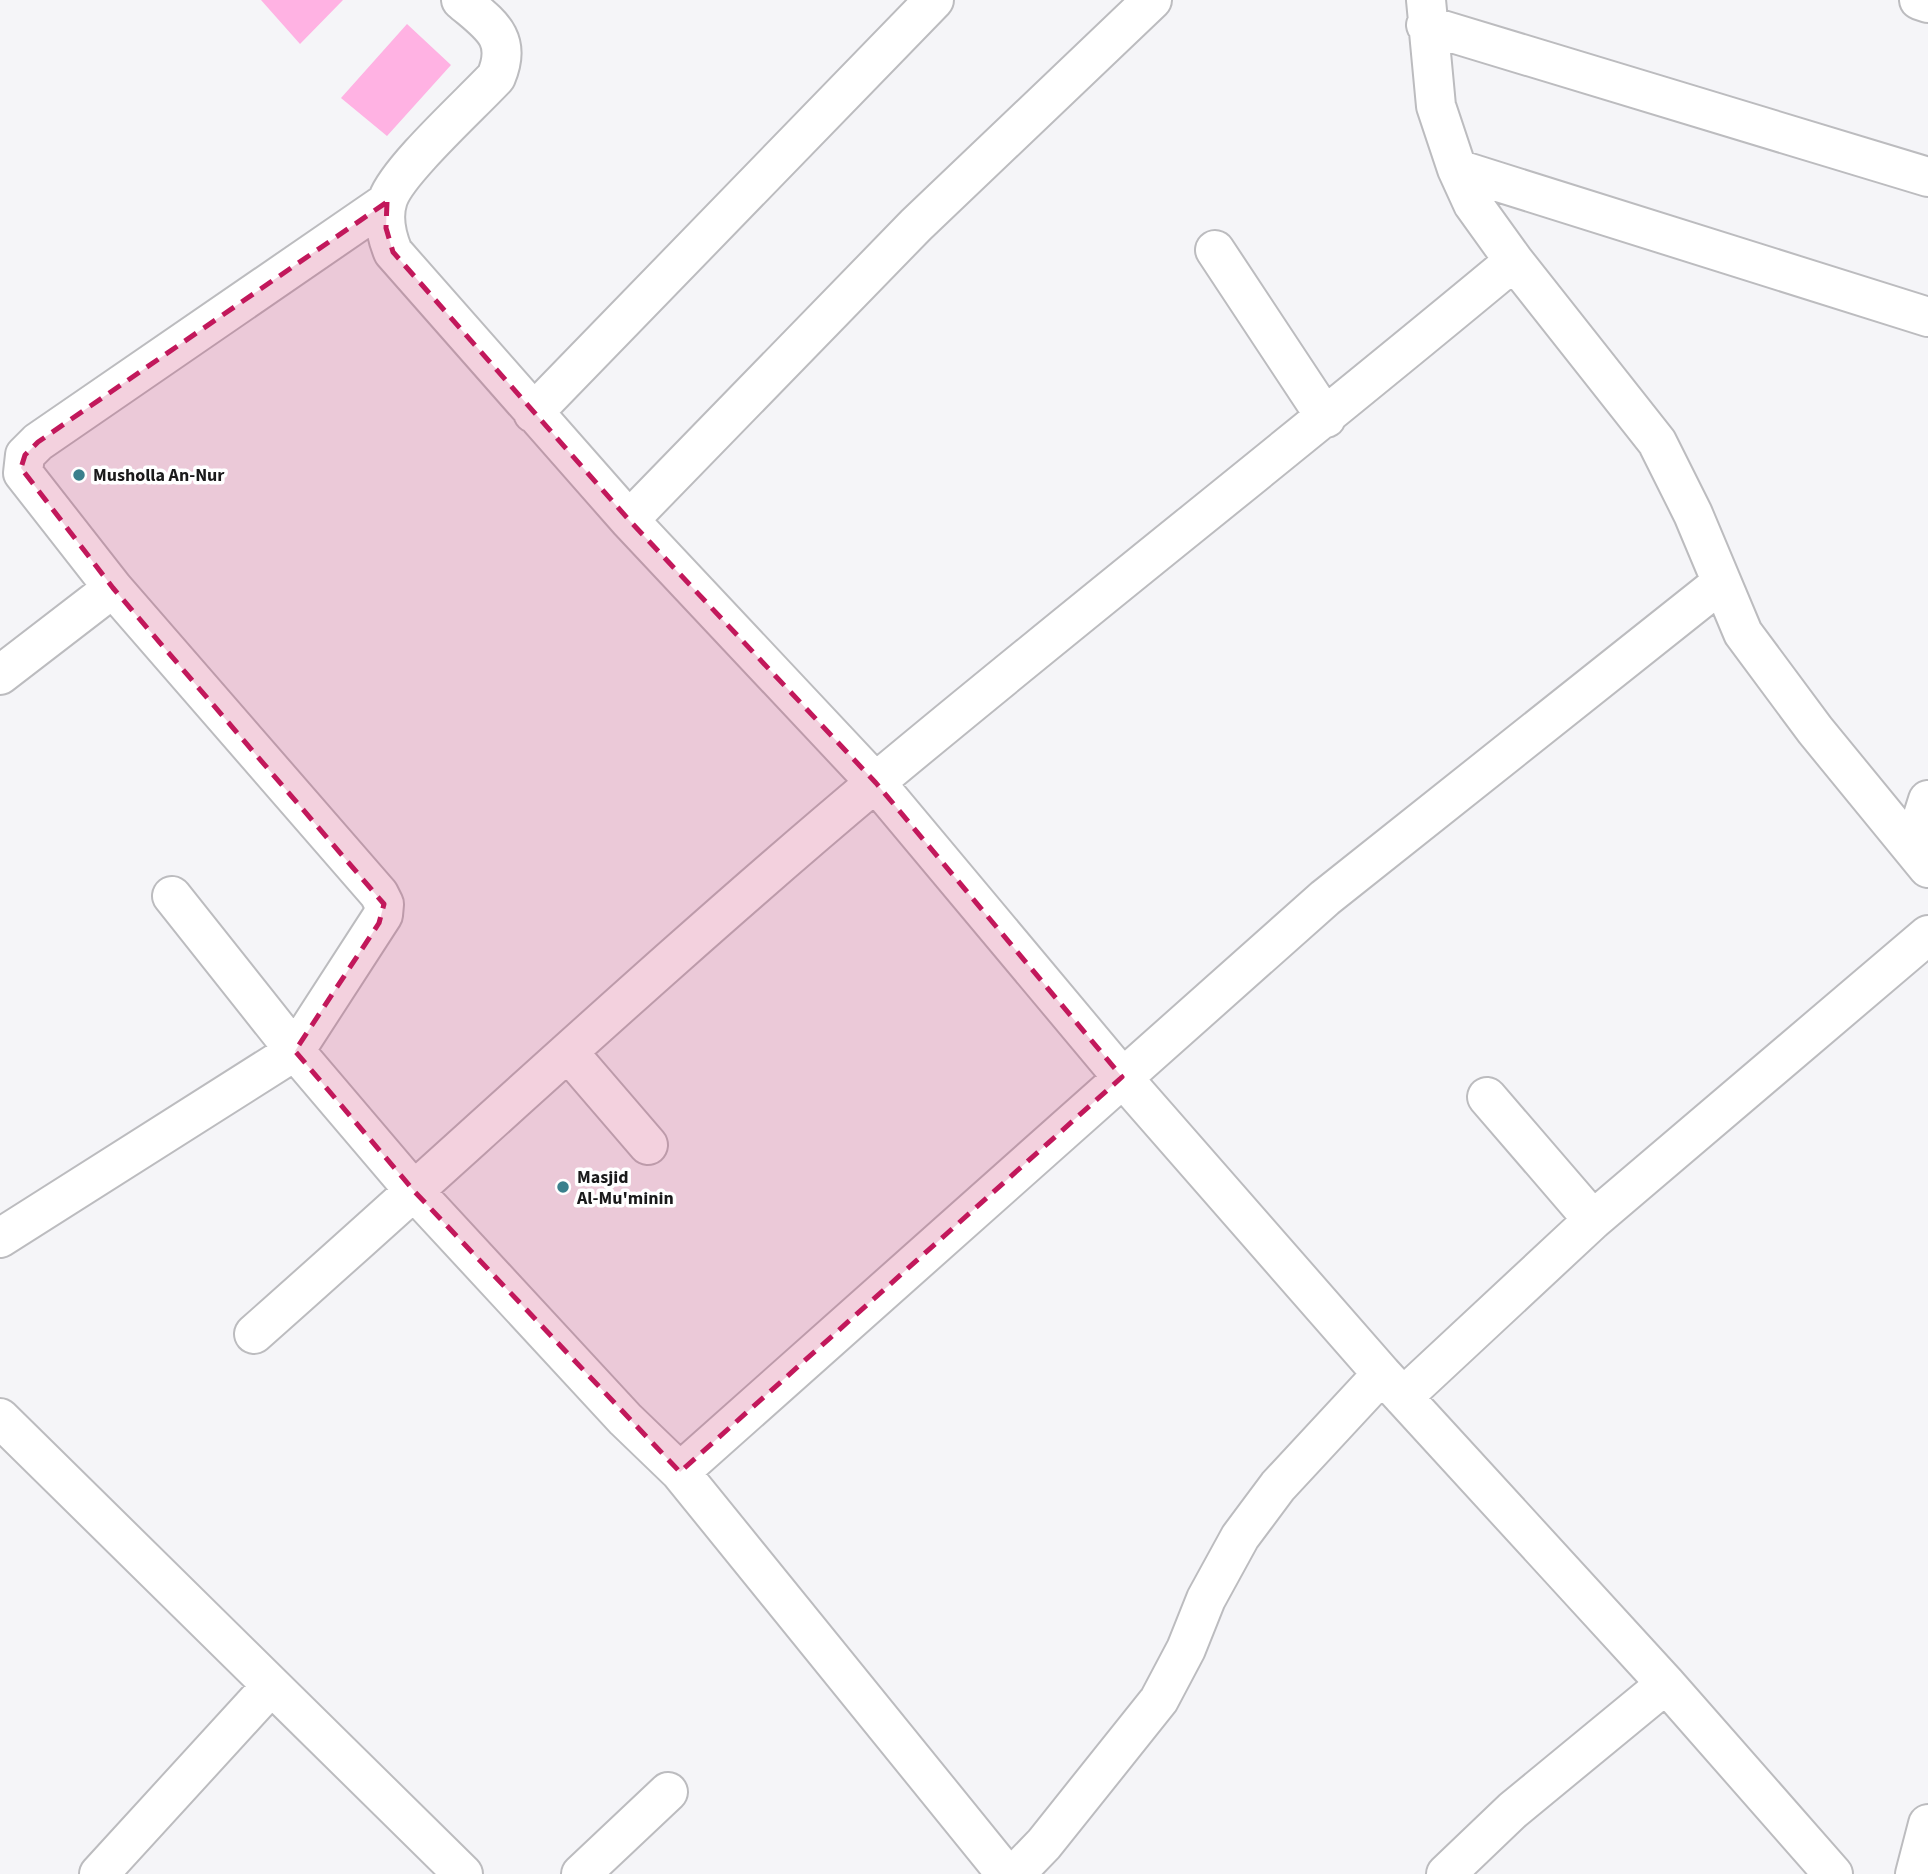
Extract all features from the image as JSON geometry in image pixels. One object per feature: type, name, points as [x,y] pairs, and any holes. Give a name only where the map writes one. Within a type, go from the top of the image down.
[{"type":"street","points":[[0,1238],[295,1051],[379,923],[384,904],[300,800],[113,588],[23,473],[24,455],[50,434],[387,202],[404,175],[496,77],[503,60],[497,32],[461,0]]},
{"type":"street","points":[[533,413],[934,0]]},
{"type":"street","points":[[1919,0],[1928,3]]},
{"type":"street","points":[[629,520],[916,225],[1148,1]]},
{"type":"street","points":[[1921,858],[1815,730],[1742,633],[1693,514],[1657,442],[1514,261],[1474,204],[1457,169],[1436,106],[1426,13],[1928,177]]},
{"type":"street","points":[[1457,169],[1928,317]]},
{"type":"street","points":[[387,202],[386,228],[393,252],[629,520],[876,783],[1122,1077],[1393,1386],[1666,1684],[1833,1874]]},
{"type":"street","points":[[1215,250],[1326,418]]},
{"type":"street","points":[[254,1334],[568,1052],[876,783],[1326,418],[1514,261]]},
{"type":"street","points":[[680,1472],[1325,898],[1721,583]]},
{"type":"street","points":[[0,676],[113,588]]},
{"type":"street","points":[[1921,858],[1928,800]]},
{"type":"street","points":[[172,897],[295,1051],[415,1192],[625,1419],[680,1472],[1006,1874]]},
{"type":"street","points":[[1015,1874],[1061,1823],[1159,1700],[1186,1649],[1206,1599],[1240,1537],[1278,1486],[1928,935]]},
{"type":"street","points":[[568,1052],[648,1145]]},
{"type":"street","points":[[1487,1097],[1593,1220]]},
{"type":"street","points":[[0,1418],[463,1874]]},
{"type":"street","points":[[1446,1874],[1513,1811],[1666,1684]]},
{"type":"street","points":[[99,1874],[271,1686]]},
{"type":"street","points":[[581,1874],[668,1792]]},
{"type":"street","points":[[1915,1874],[1928,1825]]},
{"type":"highlighted area","points":[[387,202],[386,228],[393,252],[629,520],[876,783],[1122,1077],[680,1472],[415,1192],[295,1051],[379,923],[384,904],[113,588],[21,468],[25,455],[38,442]]},
{"type":"building","points":[[261,0],[343,0],[300,44]]},
{"type":"building","points":[[407,24],[451,65],[387,136],[341,98]]},
{"type":"place","name":"Musholla An-Nur","points":[[79,475]]},
{"type":"place","name":"Masjid Al-Mu'minin","points":[[563,1187]]}]
